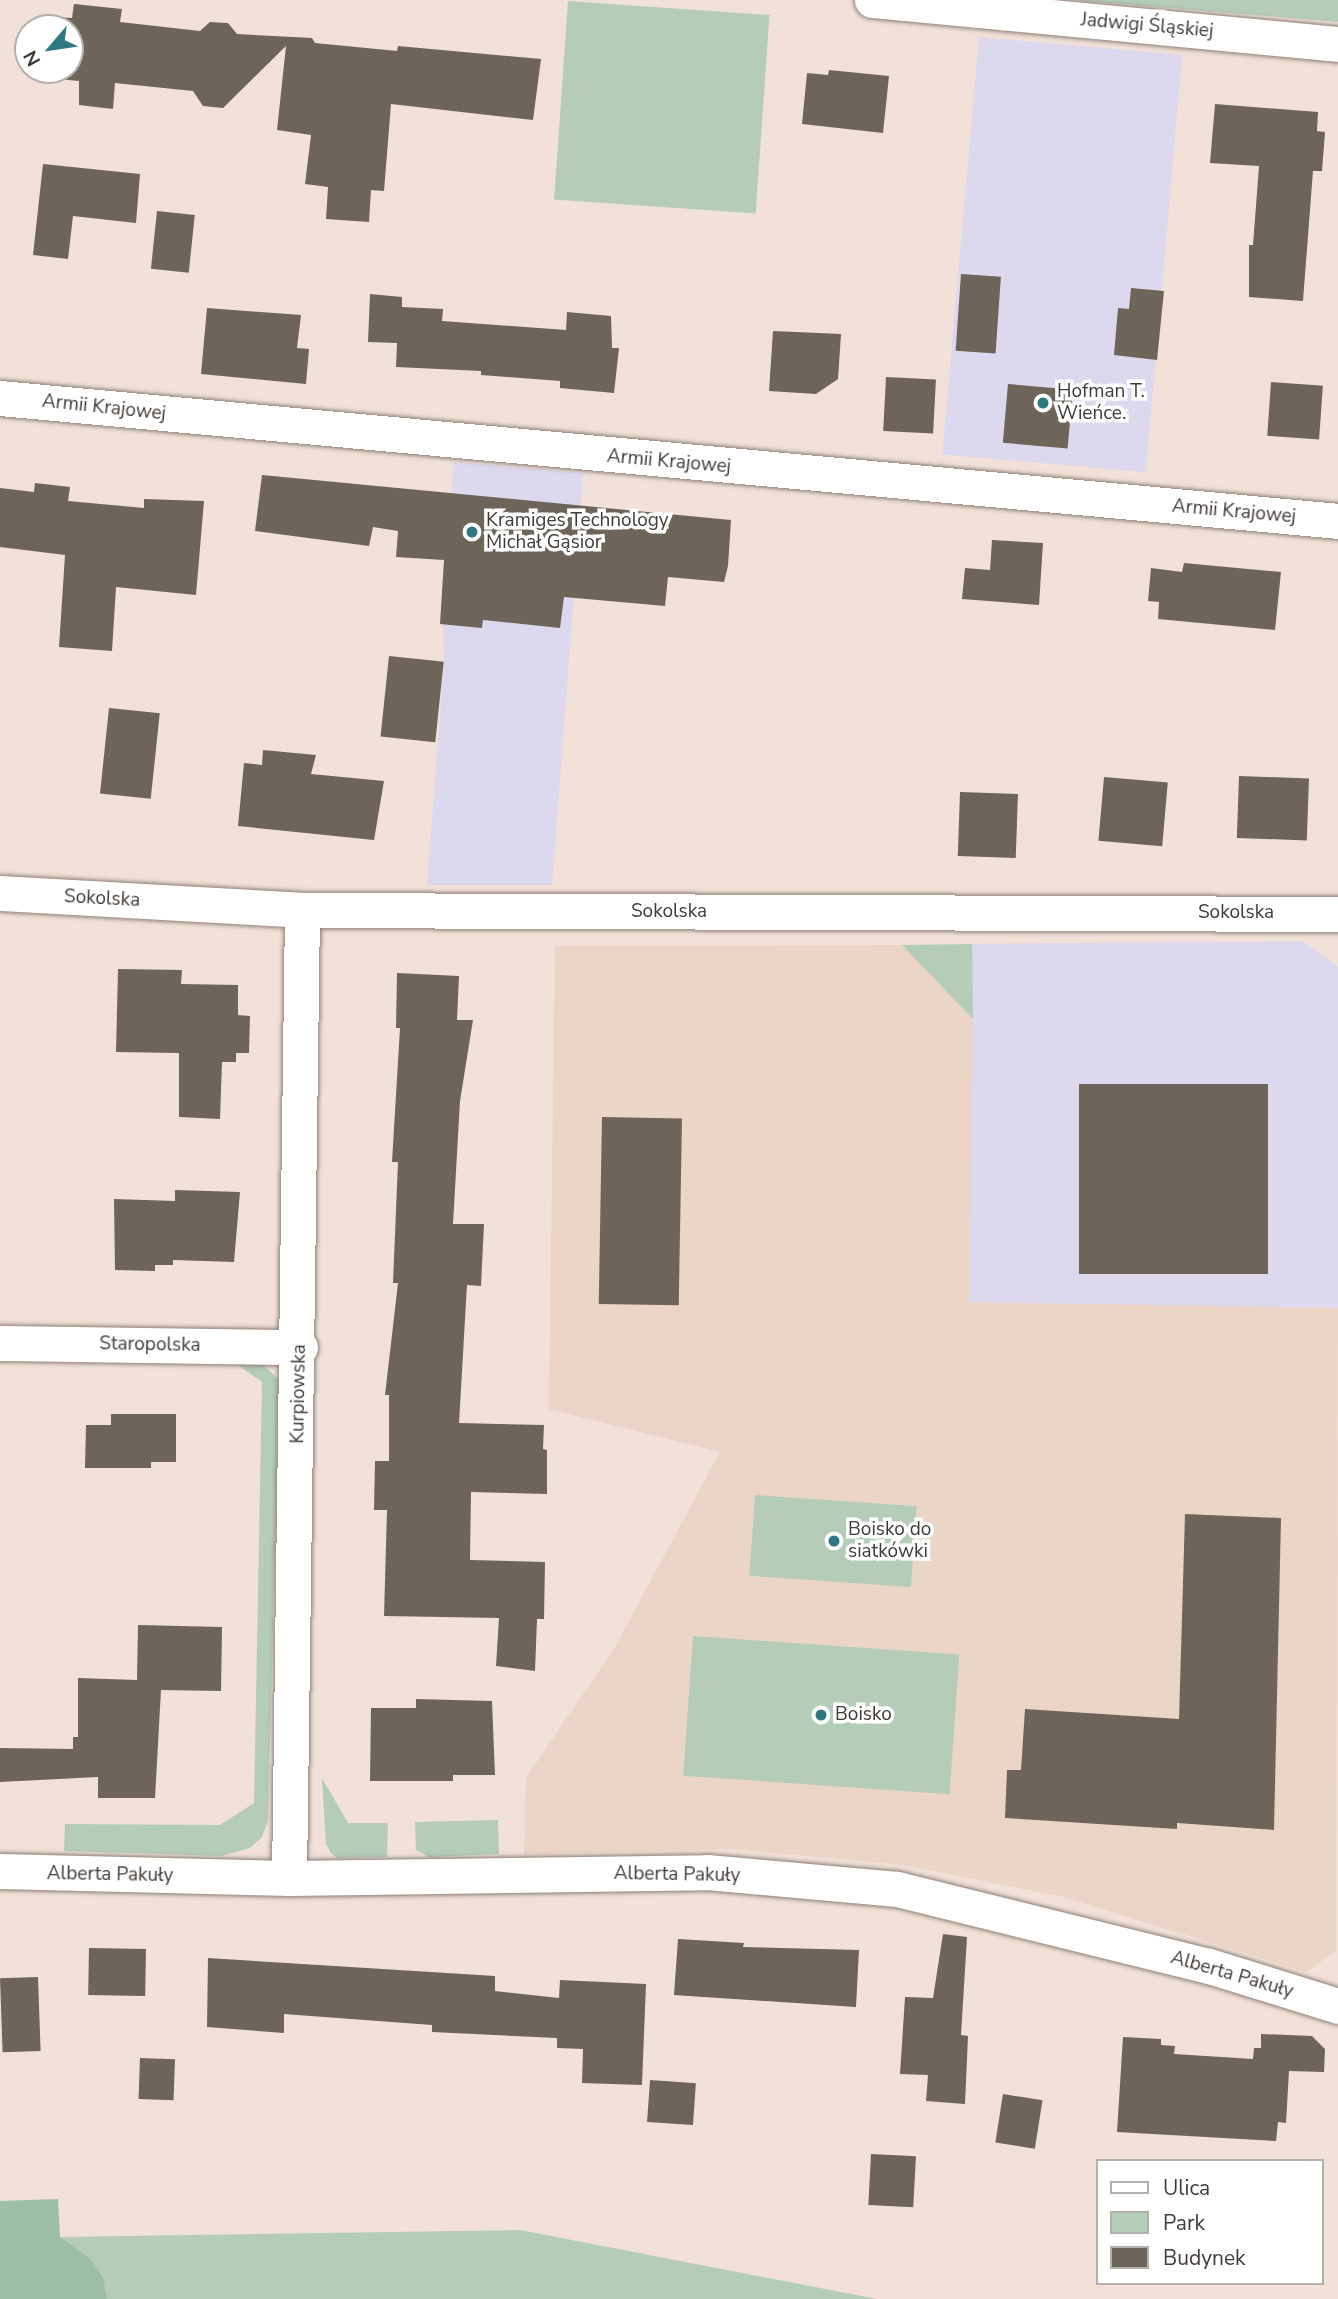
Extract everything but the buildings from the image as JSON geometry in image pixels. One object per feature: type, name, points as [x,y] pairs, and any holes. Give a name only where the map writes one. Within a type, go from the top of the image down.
[{"type":"street","name":"Jadwigi Śląskiej","points":[[872,0],[1338,44]]},
{"type":"street","name":"Armii Krajowej","points":[[0,398],[1338,521]]},
{"type":"street","name":"Sokolska","points":[[0,892],[302,910],[1338,914]]},
{"type":"street","name":"Kurpiowska","points":[[289,1878],[300,1348],[302,910]]},
{"type":"street","name":"Staropolska","points":[[0,1343],[300,1348]]},
{"type":"street","name":"Alberta Pakuły","points":[[0,1871],[289,1878],[707,1872],[897,1889],[1209,1966],[1338,2006]]},
{"type":"shaded area","points":[[979,37],[1182,55],[1146,472],[942,454]]},
{"type":"shaded area","points":[[454,462],[583,473],[552,885],[427,885],[444,662],[442,587]]},
{"type":"shaded area","points":[[1303,941],[1338,967],[1338,1308],[969,1303],[972,944]]},
{"type":"shaded area","points":[[902,945],[973,1019],[969,1302],[1338,1308],[1336,1951],[1306,1972],[1063,1897],[903,1865],[731,1849],[524,1854],[526,1778],[615,1647],[720,1452],[549,1409],[555,946]]},
{"type":"green space","points":[[1073,0],[1338,0],[1338,22]]},
{"type":"green space","points":[[568,1],[770,15],[756,214],[554,200]]},
{"type":"green space","points":[[972,944],[973,1019],[902,945]]},
{"type":"green space","points":[[257,1359],[278,1379],[279,1390],[268,1821],[262,1837],[250,1848],[221,1856],[64,1851],[65,1824],[220,1825],[254,1803],[262,1382],[231,1360]]},
{"type":"green space","name":"Boisko do siatkówki","points":[[755,1495],[917,1506],[911,1587],[749,1576]]},
{"type":"green space","name":"Boisko","points":[[693,1636],[959,1655],[950,1794],[683,1776]]},
{"type":"green space","points":[[322,1778],[348,1823],[388,1823],[387,1857],[337,1858],[331,1853],[326,1844]]},
{"type":"green space","points":[[498,1820],[499,1854],[429,1857],[416,1850],[415,1822]]},
{"type":"green space","points":[[58,2199],[60,2237],[91,2259],[103,2278],[107,2299],[0,2299],[0,2201]]},
{"type":"green space","points":[[520,2230],[877,2299],[107,2299],[91,2259],[60,2237]]},
{"type":"place","name":"Hofman T. Wieńce.","points":[[1043,403]]},
{"type":"place","name":"Kramiges Technology Michał Gąsior","points":[[472,532]]},
{"type":"place","name":"Boisko do siatkówki","points":[[834,1541]]},
{"type":"place","name":"Boisko","points":[[821,1715]]}]
